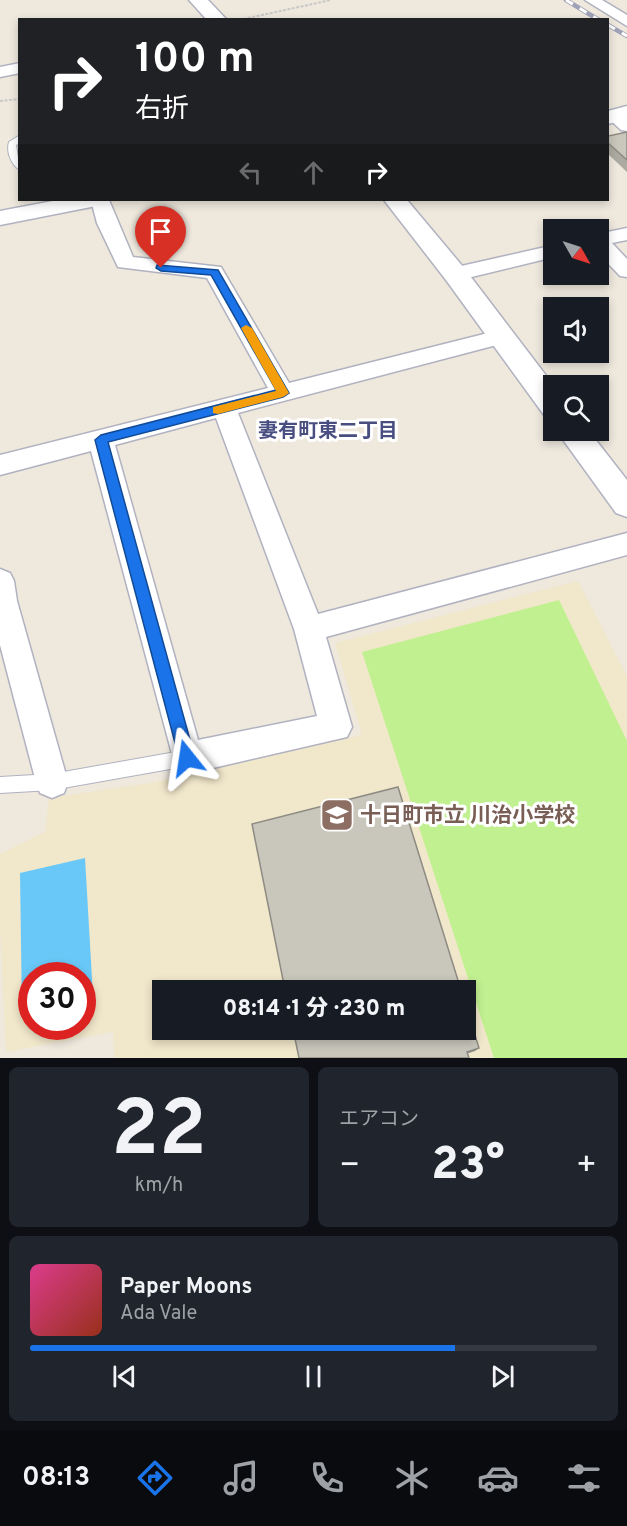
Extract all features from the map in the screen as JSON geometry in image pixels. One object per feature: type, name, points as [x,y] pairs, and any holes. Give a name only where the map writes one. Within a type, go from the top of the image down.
[{"type":"street","points":[[198,0],[216,18]]},
{"type":"street","points":[[592,0],[627,21]]},
{"type":"street","points":[[0,72],[18,68]]},
{"type":"street","points":[[0,218],[36,205],[80,201]]},
{"type":"street","points":[[100,201],[107,223],[125,263],[214,272],[283,393]]},
{"type":"street","points":[[396,201],[455,274],[543,394]]},
{"type":"street","points":[[609,238],[627,234]]},
{"type":"street","points":[[609,252],[627,271]]},
{"type":"street","points":[[455,274],[543,254]]},
{"type":"street","points":[[0,465],[500,337]]},
{"type":"street","points":[[101,440],[187,758],[336,727],[309,629],[224,408]]},
{"type":"street","points":[[579,441],[627,504]]},
{"type":"street","points":[[309,629],[627,544]]},
{"type":"street","points":[[0,581],[3,601],[52,782]]},
{"type":"lane","points":[[18,140],[12,144],[12,152],[18,163]]},
{"type":"lane","points":[[0,785],[52,782],[187,758]]},
{"type":"path","points":[[248,18],[331,0]]},
{"type":"path","points":[[0,101],[18,99]]},
{"type":"shaded area","name":"十日町市立 川治小学校","points":[[578,581],[627,676],[627,1058],[114,1058],[113,1032],[96,1035],[96,962],[18,962],[18,1040],[70,1040],[6,1052],[0,928],[0,854],[45,832],[49,798],[150,783],[362,735],[335,643]]},
{"type":"green space","points":[[559,600],[627,741],[627,1058],[494,1058],[476,1003],[476,980],[469,980],[362,652]]},
{"type":"water","points":[[85,858],[91,962],[21,962],[20,873]]},
{"type":"building","points":[[627,132],[627,160],[609,144],[609,136]]},
{"type":"building","points":[[398,787],[458,980],[283,980],[252,824]]},
{"type":"building","points":[[476,1038],[479,1048],[467,1052],[469,1058],[299,1058],[295,1040],[476,1040]]},
{"type":"railway","points":[[566,0],[596,18]]},
{"type":"railway","points":[[609,26],[627,36]]},
{"type":"slow traffic","points":[[218,410],[283,393],[246,328]]},
{"type":"place","name":"十日町市立 川治小学校","points":[[337,815]]},
{"type":"district","name":"妻有町東二丁目","points":[[328,430]]},
{"type":"route","points":[[161,268],[214,272],[283,393],[101,440],[187,758]]}]
